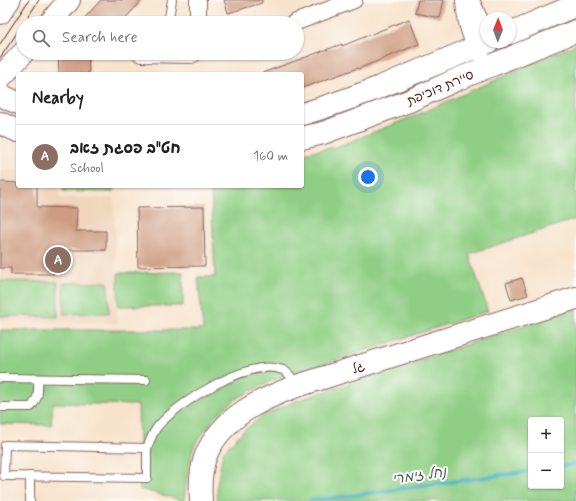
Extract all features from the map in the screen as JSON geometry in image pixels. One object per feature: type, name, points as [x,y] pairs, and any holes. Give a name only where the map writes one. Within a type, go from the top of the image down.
[{"type":"main road","points":[[56,16],[69,0]]},
{"type":"main road","points":[[516,30],[576,5]]},
{"type":"main road","name":"סיירת דוכיפת","points":[[304,138],[323,133],[409,101],[489,66],[576,31]]},
{"type":"main road","name":"סיירת דוכיפת","points":[[304,113],[370,91],[480,43]]},
{"type":"main road","points":[[0,78],[17,60]]},
{"type":"main road","points":[[23,60],[26,72]]},
{"type":"main road","points":[[0,95],[16,102]]},
{"type":"main road","points":[[0,124],[16,129]]},
{"type":"main road","name":"גל","points":[[201,501],[200,486],[206,456],[216,437],[241,413],[255,404],[275,394],[297,386],[576,298]]},
{"type":"street","points":[[198,0],[198,16]]},
{"type":"street","points":[[304,19],[354,0]]},
{"type":"street","points":[[464,0],[465,14],[469,30],[480,38]]},
{"type":"street","points":[[471,0],[480,26]]},
{"type":"street","points":[[486,48],[489,66]]},
{"type":"lane","points":[[169,16],[172,0]]},
{"type":"lane","points":[[147,448],[5,445],[4,476],[147,478],[147,448],[157,427],[168,417],[204,391],[225,380],[246,372],[263,368],[283,370],[292,378],[297,386]]},
{"type":"lane","points":[[0,378],[146,380]]},
{"type":"lane","points":[[0,407],[31,407],[37,400],[38,379]]},
{"type":"lane","points":[[30,476],[30,501]]},
{"type":"shaded area","points":[[0,170],[16,170],[16,188],[59,188],[60,198],[114,198],[117,323],[0,321]]},
{"type":"green space","points":[[576,44],[576,219],[469,254],[488,311],[271,381],[236,399],[215,417],[194,446],[188,469],[184,501],[140,489],[138,405],[53,403],[51,425],[0,424],[0,330],[203,330],[198,277],[215,277],[211,188],[304,188],[304,153],[336,147],[419,114]]},
{"type":"green space","points":[[63,188],[113,188],[113,192],[63,191]]},
{"type":"green space","points":[[183,272],[183,306],[118,306],[118,273]]},
{"type":"green space","points":[[0,281],[58,282],[58,317],[0,316]]},
{"type":"green space","points":[[108,282],[109,313],[64,314],[63,283]]},
{"type":"green space","points":[[576,308],[576,501],[217,501],[217,484],[223,452],[243,431],[264,415],[293,402]]},
{"type":"building","points":[[101,0],[142,0],[127,16],[86,16]]},
{"type":"building","points":[[224,0],[262,0],[262,3],[228,13]]},
{"type":"building","points":[[418,0],[444,0],[440,18],[415,13]]},
{"type":"building","points":[[409,19],[419,44],[358,69],[304,87],[304,72],[265,72],[298,60],[304,60],[304,58],[342,44],[342,46]]},
{"type":"building","points":[[58,60],[88,60],[89,72],[59,72]]},
{"type":"building","points":[[0,182],[16,183],[16,188],[37,188],[37,207],[77,208],[76,231],[106,231],[106,250],[54,250],[54,274],[11,274],[11,268],[0,268]]},
{"type":"building","points":[[204,207],[205,266],[138,267],[137,208]]},
{"type":"building","points":[[522,278],[528,295],[511,300],[506,283]]},
{"type":"waterway","name":"נחל זימרי","points":[[564,466],[576,464]]},
{"type":"waterway","name":"נחל זימרי","points":[[310,501],[528,471]]},
{"type":"tram line","points":[[18,16],[29,0]]},
{"type":"tram line","points":[[29,16],[39,0]]},
{"type":"tram line","points":[[0,44],[16,20]]},
{"type":"tram line","points":[[0,58],[16,34]]},
{"type":"place","name":"חט\"ב פסגת זאב","points":[[58,260]]}]
